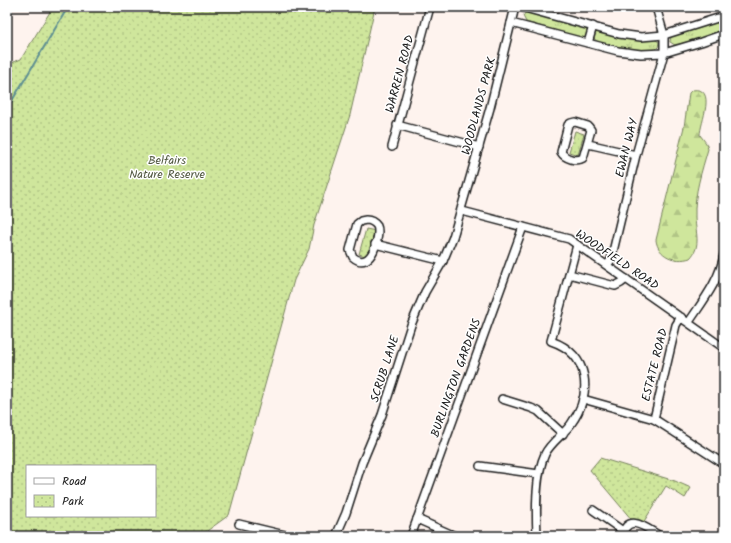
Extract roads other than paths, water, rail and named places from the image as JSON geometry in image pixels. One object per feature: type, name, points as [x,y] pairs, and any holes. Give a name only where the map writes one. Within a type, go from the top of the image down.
[{"type":"street","name":"WARREN ROAD","points":[[392,147],[430,7]]},
{"type":"street","name":"WOODLANDS PARK","points":[[462,211],[515,7]]},
{"type":"street","points":[[521,7],[630,36],[641,37],[664,35],[724,16]]},
{"type":"street","name":"EWAN WAY","points":[[607,266],[611,260],[636,155],[664,53],[664,35],[656,7]]},
{"type":"street","points":[[511,23],[631,54],[664,53],[724,34]]},
{"type":"street","points":[[588,43],[593,26]]},
{"type":"street","points":[[575,122],[590,127],[591,132],[588,144],[583,158],[581,159],[578,160],[566,157],[562,154],[561,150],[570,124],[575,122]]},
{"type":"street","points":[[397,125],[479,147]]},
{"type":"street","points":[[588,144],[636,155]]},
{"type":"street","name":"WOODFIELD ROAD","points":[[462,211],[569,239],[724,348]]},
{"type":"street","name":"SCRUB LANE","points":[[336,536],[346,513],[362,463],[382,415],[411,325],[425,292],[444,261],[462,211]]},
{"type":"street","points":[[361,221],[371,221],[377,226],[375,244],[371,256],[367,260],[358,260],[352,255],[350,250],[357,224],[361,221]]},
{"type":"street","name":"BURLINGTON GARDENS","points":[[411,536],[523,227]]},
{"type":"street","points":[[375,244],[444,261]]},
{"type":"street","points":[[537,536],[539,474],[546,453],[563,434],[576,416],[583,398],[585,380],[579,363],[568,349],[551,341],[577,245]]},
{"type":"street","points":[[689,322],[714,285],[720,272],[724,254]]},
{"type":"street","points":[[569,274],[615,286],[626,279]]},
{"type":"street","name":"ESTATE ROAD","points":[[654,419],[676,325],[681,317]]},
{"type":"street","points":[[583,398],[654,419],[724,464]]},
{"type":"street","points":[[502,399],[538,411],[563,434]]},
{"type":"street","points":[[480,466],[539,474]]},
{"type":"street","points":[[593,510],[623,533],[625,526],[630,523],[634,523],[639,524],[660,536]]},
{"type":"street","points":[[417,520],[455,536]]},
{"type":"street","points":[[240,524],[289,536]]},
{"type":"waterway","points":[[7,109],[68,7]]},
{"type":"park label","name":"Belfairs Nature Reserve","points":[[167,167]]}]
